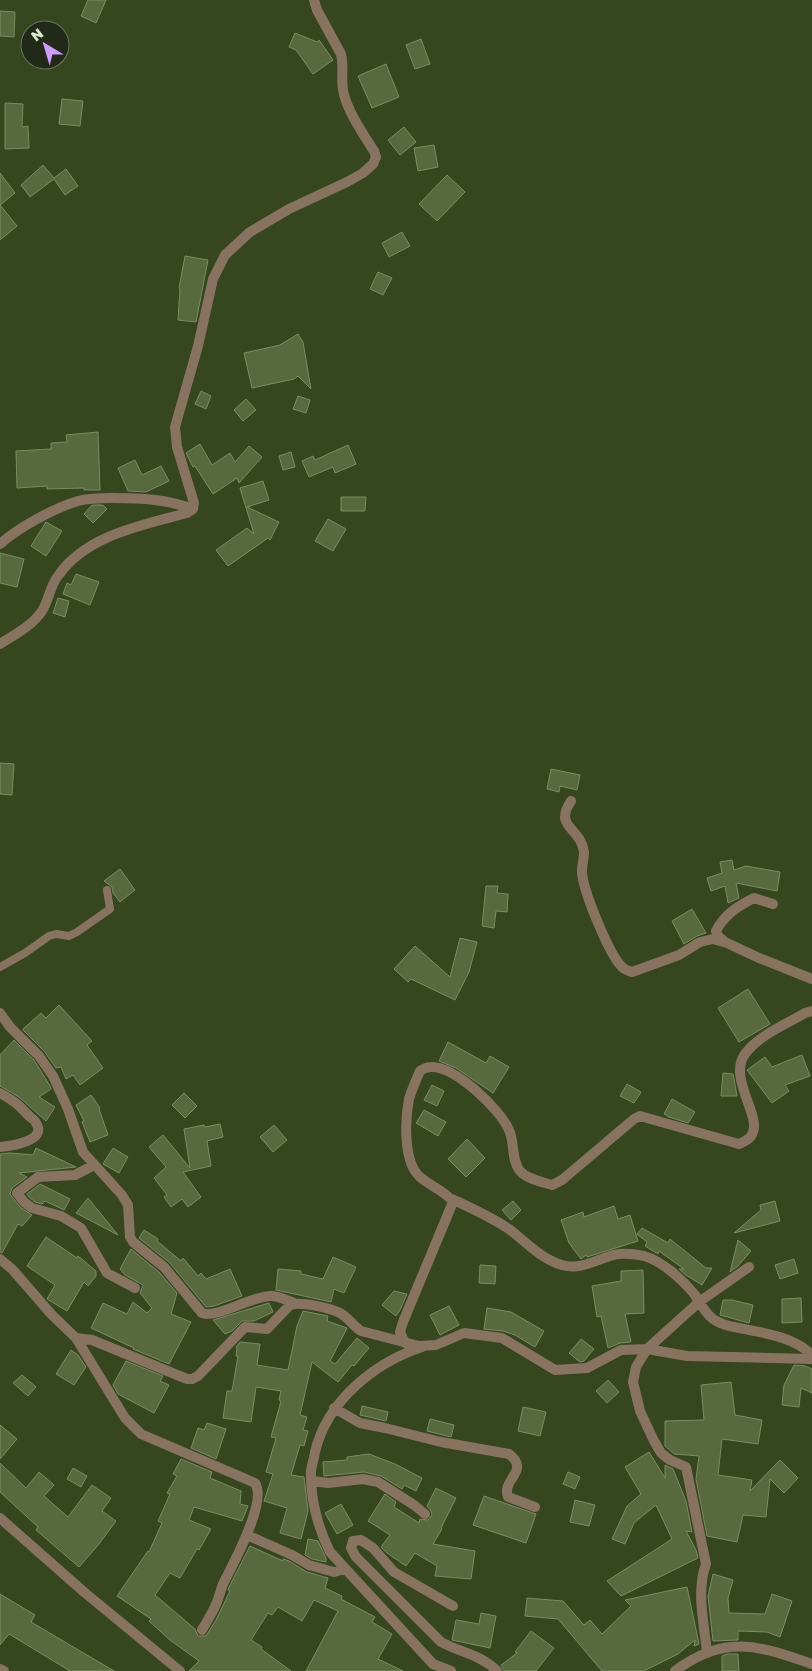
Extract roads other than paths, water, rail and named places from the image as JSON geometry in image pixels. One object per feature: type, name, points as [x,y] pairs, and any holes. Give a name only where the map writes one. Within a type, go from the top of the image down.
[{"type":"street","points":[[0,644],[23,630],[42,612],[57,576],[76,556],[100,540],[133,528],[187,513],[193,509],[194,503],[178,447],[175,427],[198,346],[213,279],[225,254],[250,232],[289,208],[348,182],[363,173],[373,164],[376,158],[374,151],[345,101],[342,89],[343,61],[341,54],[317,10],[314,0]]},
{"type":"street","points":[[0,544],[37,520],[63,506],[80,500],[132,498],[161,500],[193,509]]},
{"type":"street","points":[[572,801],[564,815],[565,820],[580,840],[584,851],[582,872],[602,934],[623,968],[632,972],[647,968],[680,955],[700,942],[712,938],[812,979]]},
{"type":"street","points":[[727,943],[718,936],[716,931],[727,915],[754,898],[773,904]]},
{"type":"street","points":[[812,1011],[805,1013],[765,1036],[743,1055],[740,1079],[754,1131],[748,1139],[739,1144],[640,1116],[562,1180],[552,1185],[522,1173],[516,1165],[510,1131],[499,1115],[473,1088],[460,1077],[447,1070],[430,1067],[420,1070],[409,1101],[407,1120],[408,1150],[412,1166],[419,1176],[452,1199],[490,1217],[549,1259],[564,1265],[578,1266],[598,1262],[611,1255],[625,1254],[645,1257],[672,1271],[694,1294],[712,1318],[719,1323],[790,1341],[806,1350],[812,1357]]},
{"type":"street","points":[[0,1013],[10,1027],[39,1056],[52,1076],[68,1109],[83,1152],[122,1195],[128,1205],[130,1237],[133,1242],[164,1267],[202,1313],[211,1315],[255,1298],[280,1297],[294,1304],[341,1313],[354,1327],[361,1331],[405,1343],[427,1346]]},
{"type":"street","points":[[0,1093],[15,1101],[37,1124],[38,1130],[32,1139],[23,1144],[0,1147]]},
{"type":"street","points":[[94,1165],[75,1175],[38,1177],[17,1193],[32,1208],[60,1216],[81,1228],[107,1273],[135,1288]]},
{"type":"street","points":[[405,1343],[400,1332],[403,1322],[453,1205],[452,1199]]},
{"type":"street","points":[[0,1259],[12,1269],[52,1315],[76,1338],[125,1418],[141,1434],[255,1483],[258,1487],[258,1498],[246,1536],[234,1566],[222,1586],[216,1604],[202,1630]]},
{"type":"street","points":[[707,1652],[702,1614],[702,1577],[706,1564],[686,1467],[670,1460],[657,1447],[640,1411],[632,1382],[636,1367],[647,1349],[699,1302],[749,1267]]},
{"type":"street","points":[[76,1338],[92,1340],[187,1379],[192,1379],[198,1376],[245,1327],[267,1329],[290,1305],[294,1304]]},
{"type":"street","points":[[451,1671],[433,1664],[344,1569],[330,1552],[321,1534],[314,1501],[311,1470],[319,1437],[334,1408],[362,1380],[400,1355],[464,1333],[502,1338],[547,1367],[563,1371],[587,1368],[621,1350],[647,1349],[687,1356],[812,1357]]},
{"type":"street","points":[[334,1408],[360,1423],[441,1442],[509,1454],[516,1459],[517,1467],[516,1474],[505,1491],[508,1497],[535,1507]]},
{"type":"street","points":[[312,1481],[328,1483],[363,1479],[378,1482],[425,1514]]},
{"type":"street","points":[[0,1518],[84,1592],[180,1671]]},
{"type":"street","points":[[246,1536],[292,1555],[309,1565],[334,1572],[344,1569]]},
{"type":"street","points":[[453,1606],[394,1572],[373,1548],[361,1540],[353,1541],[351,1548],[356,1557],[441,1642],[483,1660],[497,1671]]},
{"type":"street","points":[[675,1671],[687,1662],[707,1652],[722,1647],[740,1645],[785,1654],[812,1664]]},
{"type":"street","points":[[0,1669],[4,1671]]},
{"type":"lane","points":[[0,967],[25,953],[48,936],[56,934],[72,935],[100,917],[110,909],[107,890]]}]
